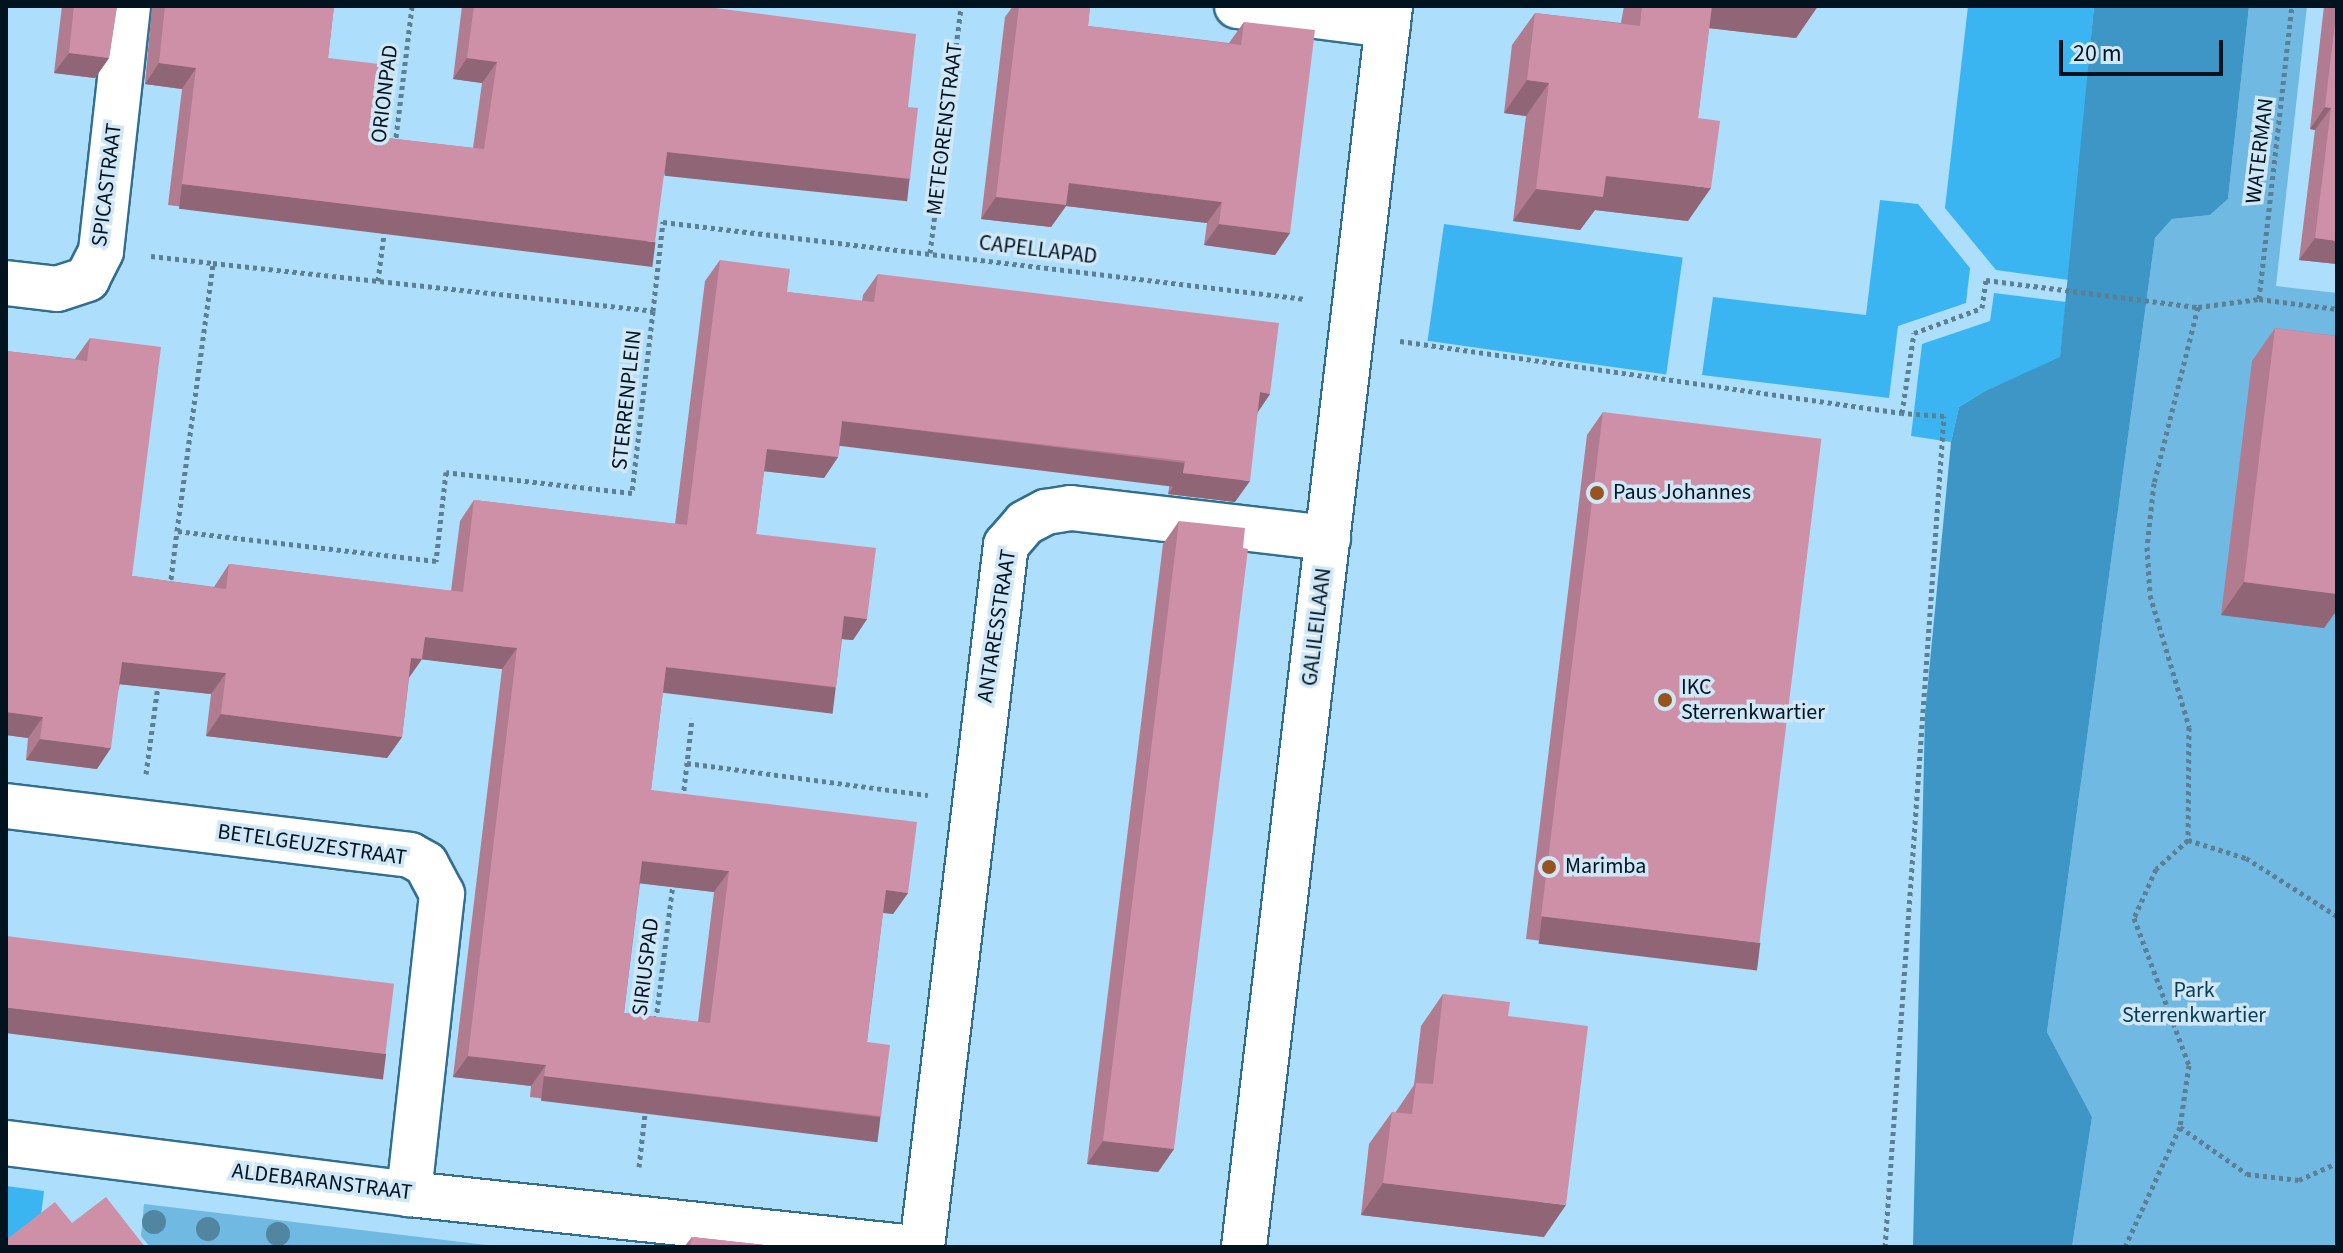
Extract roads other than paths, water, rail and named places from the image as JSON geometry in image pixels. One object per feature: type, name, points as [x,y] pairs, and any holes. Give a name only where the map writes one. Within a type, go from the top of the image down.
[{"type":"street","name":"SPICASTRAAT","points":[[6,283],[57,289],[87,279],[101,251],[128,6]]},
{"type":"street","points":[[1237,6],[1389,15]]},
{"type":"street","name":"GALILEILAAN","points":[[1244,1247],[1389,15]]},
{"type":"street","name":"ANTARESSTRAAT","points":[[922,1247],[1006,545],[1025,523],[1046,512],[1071,508],[1328,538]]},
{"type":"street","name":"BETELGEUZESTRAAT","points":[[6,806],[410,855],[426,864],[442,894],[409,1194]]},
{"type":"street","name":"ALDEBARANSTRAAT","points":[[6,1143],[409,1194],[635,1228],[902,1247]]},
{"type":"place","name":"Paus Johannes","points":[[1597,493]]},
{"type":"place","name":"IKC Sterrenkwartier","points":[[1665,700]]},
{"type":"place","name":"Marimba","points":[[1549,867]]},
{"type":"park label","name":"Park Sterrenkwartier","points":[[2194,1002]]}]
